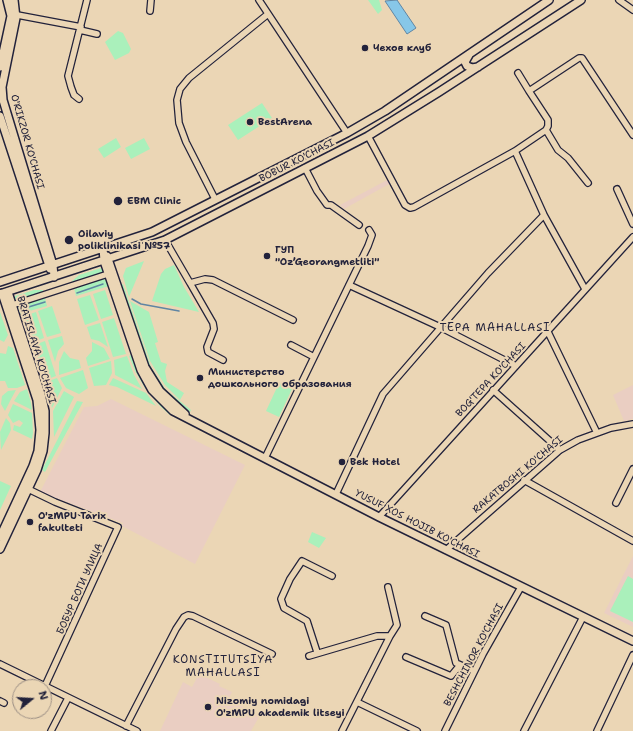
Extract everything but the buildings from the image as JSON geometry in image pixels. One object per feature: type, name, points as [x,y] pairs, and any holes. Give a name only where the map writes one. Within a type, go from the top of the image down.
[{"type":"main road","name":"BOBUR KO'CHASI","points":[[0,282],[156,230],[347,133],[385,111],[549,0]]},
{"type":"main road","name":"BOBUR KO'CHASI","points":[[3,293],[165,240],[368,136],[581,0]]},
{"type":"main road","name":"O'RIKZOR KO'CHASI","points":[[12,1],[14,14],[1,89],[4,108],[50,265]]},
{"type":"main road","name":"O'RIKZOR KO'CHASI","points":[[0,67],[14,14]]},
{"type":"main road","points":[[470,54],[465,62],[467,66],[472,68],[478,67]]},
{"type":"main road","name":"O'RIKZOR KO'CHASI","points":[[0,116],[50,265]]},
{"type":"main road","points":[[256,179],[262,190]]},
{"type":"main road","name":"YUSUF XOS HOJIB KO'CHASI","points":[[103,248],[134,352],[146,380],[156,394],[178,414],[379,517],[633,641]]},
{"type":"main road","points":[[50,265],[54,277]]},
{"type":"main road","name":"BRATISLAVA KO'CHASI","points":[[0,549],[26,488],[38,451],[40,416],[33,386],[9,306],[3,293]]},
{"type":"main road","name":"BRATISLAVA KO'CHASI","points":[[0,536],[26,488]]},
{"type":"street","points":[[79,99],[74,95],[68,76],[87,0]]},
{"type":"street","points":[[150,11],[151,0]]},
{"type":"street","points":[[259,0],[347,133]]},
{"type":"street","points":[[619,0],[633,10]]},
{"type":"street","points":[[14,14],[97,34]]},
{"type":"street","points":[[215,200],[186,142],[179,123],[177,100],[180,89],[190,76],[268,14]]},
{"type":"street","points":[[529,91],[579,58],[582,58],[633,135]]},
{"type":"street","points":[[368,136],[405,205],[410,208],[515,151],[546,130],[548,120],[518,73]]},
{"type":"street","points":[[546,130],[558,150],[568,158],[588,183]]},
{"type":"street","points":[[515,151],[544,215],[585,288]]},
{"type":"street","points":[[305,168],[317,191],[327,205],[331,205],[359,225]]},
{"type":"street","points":[[616,189],[633,224]]},
{"type":"street","points":[[336,494],[383,394],[488,272],[544,215]]},
{"type":"street","points":[[266,458],[370,240],[372,234],[369,230]]},
{"type":"street","name":"BOG'TEPA KO'CHASI","points":[[379,517],[493,390],[548,332],[585,288],[633,237]]},
{"type":"street","points":[[165,240],[213,323],[214,329],[207,347],[208,352],[223,360]]},
{"type":"street","points":[[9,306],[111,274]]},
{"type":"street","points":[[190,283],[205,279],[213,280],[293,320]]},
{"type":"street","points":[[349,285],[440,327],[516,366]]},
{"type":"street","points":[[548,332],[597,433]]},
{"type":"street","points":[[291,345],[314,357]]},
{"type":"street","points":[[493,390],[560,450]]},
{"type":"street","name":"RAKATBOSHI KO'CHASI","points":[[446,550],[560,450],[571,443],[611,428],[633,424]]},
{"type":"street","points":[[616,503],[633,469]]},
{"type":"street","points":[[524,480],[632,541]]},
{"type":"street","name":"БОБУР БОГИ УЛИЦА","points":[[26,488],[118,527],[48,679]]},
{"type":"street","points":[[317,652],[307,621],[284,608],[280,599],[290,579],[302,561],[332,576]]},
{"type":"street","points":[[342,731],[397,625],[388,587]]},
{"type":"street","name":"BESHCHINOR KO'CHASI","points":[[445,731],[474,671],[521,587]]},
{"type":"street","points":[[126,726],[176,629],[184,617],[188,615],[272,654]]},
{"type":"street","points":[[425,616],[446,625],[456,663],[474,671]]},
{"type":"street","points":[[524,731],[583,617]]},
{"type":"street","points":[[308,656],[317,652],[377,636],[390,636]]},
{"type":"street","points":[[597,731],[633,655]]},
{"type":"street","points":[[406,657],[451,676],[460,665]]},
{"type":"street","points":[[0,664],[31,679]]},
{"type":"street","points":[[52,690],[137,731]]},
{"type":"street","points":[[51,731],[68,698]]},
{"type":"street","points":[[357,702],[417,731]]},
{"type":"shaded area","points":[[389,179],[391,183],[344,209],[340,205]]},
{"type":"shaded area","points":[[633,385],[633,419],[624,421],[613,395]]},
{"type":"shaded area","points":[[111,399],[245,465],[195,564],[122,526],[123,523],[40,492],[84,407],[97,406]]},
{"type":"shaded area","points":[[633,556],[633,627],[604,613]]},
{"type":"shaded area","name":"Nizomiy nomidagi O'zMPU akademik litseyi","points":[[199,674],[220,684],[219,686],[232,692],[229,698],[259,717],[251,731],[160,731],[183,682],[192,687]]},
{"type":"green space","points":[[368,0],[379,0],[382,10],[378,14]]},
{"type":"green space","points":[[118,31],[123,33],[131,49],[129,53],[115,60],[105,42]]},
{"type":"green space","name":"BestArena","points":[[262,103],[272,118],[238,140],[228,125]]},
{"type":"green space","points":[[116,138],[121,147],[104,158],[98,149]]},
{"type":"green space","points":[[144,138],[150,149],[131,159],[125,148]]},
{"type":"green space","points":[[144,261],[129,297],[123,276],[126,268]]},
{"type":"green space","points":[[174,265],[184,287],[199,312],[152,301],[161,274],[165,269]]},
{"type":"green space","points":[[101,268],[104,272],[71,282],[79,275]]},
{"type":"green space","points":[[103,279],[107,280],[109,286],[76,296],[74,288]]},
{"type":"green space","points":[[123,284],[151,367],[166,390],[191,410],[190,412],[165,391],[149,367],[121,285]]},
{"type":"green space","points":[[34,290],[43,290],[43,292],[14,301],[15,296]]},
{"type":"green space","points":[[105,290],[113,315],[101,319],[93,294]]},
{"type":"green space","points":[[90,295],[99,320],[85,325],[77,299]]},
{"type":"green space","points":[[45,298],[47,306],[19,314],[18,308],[20,305]]},
{"type":"green space","points":[[130,301],[149,312],[158,342],[155,343],[161,362],[167,364],[165,371],[167,382],[184,393],[180,400],[165,385],[150,361]]},
{"type":"green space","points":[[52,306],[61,333],[47,337],[38,311]]},
{"type":"green space","points":[[0,312],[8,335],[4,342],[0,340]]},
{"type":"green space","points":[[36,312],[44,338],[33,342],[24,316]]},
{"type":"green space","points":[[114,318],[126,354],[113,357],[102,322]]},
{"type":"green space","points":[[100,323],[108,347],[99,341],[91,339],[87,327]]},
{"type":"green space","points":[[62,336],[64,344],[58,351],[55,362],[48,340]]},
{"type":"green space","points":[[45,341],[56,376],[45,380],[34,345]]},
{"type":"green space","points":[[92,342],[104,348],[110,359],[88,366],[86,358],[92,351]]},
{"type":"green space","points":[[8,346],[13,348],[25,385],[17,388],[8,388],[5,381],[0,381],[0,353],[6,354]]},
{"type":"green space","points":[[64,351],[70,358],[79,360],[81,368],[59,375],[59,362]]},
{"type":"green space","points":[[131,355],[140,377],[149,391],[173,415],[170,415],[160,406],[145,388],[135,371],[129,356]]},
{"type":"green space","points":[[127,356],[134,375],[142,389],[115,375],[114,360]]},
{"type":"green space","points":[[111,361],[112,373],[106,385],[94,386],[89,368]]},
{"type":"green space","points":[[83,370],[88,388],[79,394],[66,388],[60,378]]},
{"type":"green space","points":[[57,378],[62,388],[52,408],[46,382]]},
{"type":"green space","points":[[113,378],[146,393],[156,406],[117,387],[109,385]]},
{"type":"green space","points":[[279,383],[292,389],[279,417],[266,411]]},
{"type":"green space","points":[[27,389],[32,410],[14,401],[20,392]]},
{"type":"green space","points":[[16,390],[5,411],[1,404],[2,396],[8,391]]},
{"type":"green space","points":[[64,391],[74,397],[54,437],[53,411]]},
{"type":"green space","points":[[77,401],[83,402],[45,472],[42,470]]},
{"type":"green space","points":[[13,404],[32,413],[32,439],[13,430],[14,425],[20,427],[23,423],[19,420],[13,423],[8,415]]},
{"type":"green space","points":[[6,418],[10,423],[11,430],[1,450],[0,432]]},
{"type":"green space","points":[[0,481],[11,486],[0,510]]},
{"type":"green space","points":[[312,532],[326,538],[319,548],[308,542]]},
{"type":"green space","points":[[628,576],[633,579],[633,622],[610,611]]},
{"type":"water","points":[[397,0],[416,28],[407,34],[385,1]]},
{"type":"waterway","points":[[77,293],[103,284]]},
{"type":"waterway","points":[[132,299],[141,304],[179,311]]},
{"type":"waterway","points":[[22,309],[45,302]]},
{"type":"place","name":"Чехов клуб","points":[[365,48]]},
{"type":"place","name":"BestArena","points":[[250,122]]},
{"type":"place","name":"EBM Clinic","points":[[118,201]]},
{"type":"place","name":"Oilaviy poliklinikasi №57","points":[[69,240]]},
{"type":"place","name":"ГУП \"Oz’Georangmetliti\"","points":[[267,256]]},
{"type":"place","name":"Министерство дошкольного образования","points":[[200,378]]},
{"type":"place","name":"Bek Hotel","points":[[342,462]]},
{"type":"place","name":"O'zMPU Tarix fakulteti","points":[[30,522]]},
{"type":"place","name":"Nizomiy nomidagi O'zMPU akademik litseyi","points":[[208,707]]},
{"type":"district","name":"TEPA MAHALLASI","points":[[495,328]]},
{"type":"district","name":"KONSTITUTSIYA MAHALLASI","points":[[223,666]]}]
